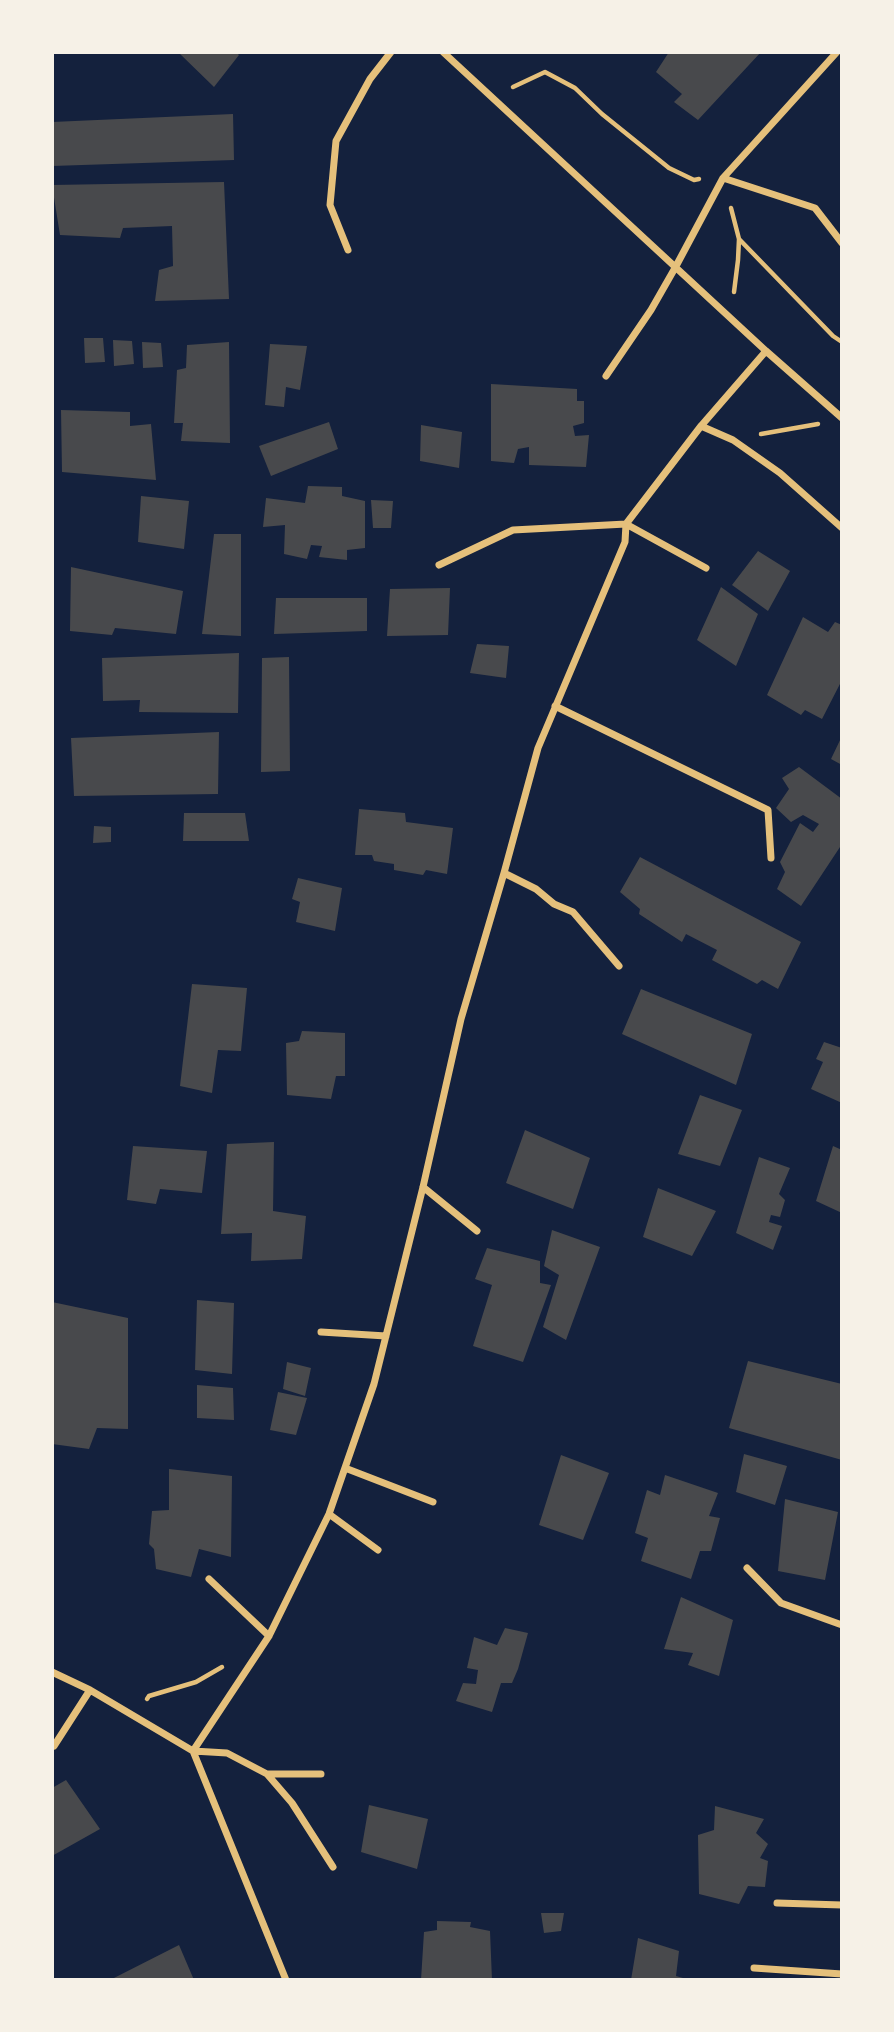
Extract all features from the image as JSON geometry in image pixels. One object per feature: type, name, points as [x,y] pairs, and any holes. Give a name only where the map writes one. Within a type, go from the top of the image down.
[{"type":"street","points":[[348,250],[330,205],[336,141],[370,79],[391,52]]},
{"type":"street","points":[[443,52],[765,351],[842,418]]},
{"type":"street","points":[[606,376],[676,268],[723,178],[837,52]]},
{"type":"street","points":[[723,178],[815,208],[842,243]]},
{"type":"street","points":[[194,1751],[269,1636],[329,1514],[374,1384],[461,1019],[538,748],[625,542],[626,524],[701,426],[765,351]]},
{"type":"street","points":[[701,426],[733,440],[780,473],[842,528]]},
{"type":"street","points":[[439,565],[513,530],[626,524],[706,568]]},
{"type":"street","points":[[555,706],[768,810],[771,858]]},
{"type":"street","points":[[504,873],[536,889],[554,904],[573,912],[619,966]]},
{"type":"street","points":[[423,1187],[477,1231]]},
{"type":"street","points":[[321,1332],[386,1336]]},
{"type":"street","points":[[345,1468],[433,1502]]},
{"type":"street","points":[[329,1514],[378,1550]]},
{"type":"street","points":[[747,1568],[781,1603],[842,1625]]},
{"type":"street","points":[[209,1579],[269,1636]]},
{"type":"street","points":[[52,1672],[90,1690],[194,1751],[227,1752],[267,1773],[292,1803],[333,1867]]},
{"type":"street","points":[[54,1746],[90,1690]]},
{"type":"street","points":[[194,1751],[286,1979]]},
{"type":"street","points":[[267,1773],[321,1774]]},
{"type":"street","points":[[777,1903],[842,1905]]},
{"type":"street","points":[[754,1968],[842,1974]]},
{"type":"path","points":[[492,97],[545,72],[575,88],[602,114],[669,168],[694,180],[723,178],[739,239],[731,317]]},
{"type":"path","points":[[739,239],[833,336],[842,342]]},
{"type":"path","points":[[733,440],[828,422]]},
{"type":"path","points":[[136,1717],[149,1696],[197,1682],[231,1660]]},
{"type":"building","points":[[178,52],[236,52],[239,55],[214,87]]},
{"type":"building","points":[[669,52],[761,52],[698,120],[674,102],[682,94],[656,72]]},
{"type":"building","points":[[233,114],[234,160],[52,166],[52,122]]},
{"type":"building","points":[[224,182],[229,299],[155,301],[159,270],[173,266],[172,226],[123,228],[120,238],[60,235],[52,185]]},
{"type":"building","points":[[84,338],[103,338],[105,362],[85,363]]},
{"type":"building","points":[[113,340],[132,341],[134,364],[114,366]]},
{"type":"building","points":[[142,342],[161,343],[163,367],[143,368]]},
{"type":"building","points":[[229,342],[230,443],[181,441],[183,423],[174,423],[177,370],[186,368],[187,345]]},
{"type":"building","points":[[270,344],[307,346],[300,390],[286,387],[284,407],[265,405]]},
{"type":"building","points":[[491,384],[577,389],[577,401],[584,401],[584,423],[573,426],[575,436],[589,435],[586,467],[529,465],[529,447],[518,449],[514,463],[491,461]]},
{"type":"building","points":[[61,410],[130,412],[130,426],[151,424],[156,480],[62,472]]},
{"type":"building","points":[[329,422],[338,449],[271,476],[259,446]]},
{"type":"building","points":[[421,425],[462,432],[459,468],[420,461]]},
{"type":"building","points":[[308,486],[342,487],[342,496],[365,501],[365,548],[347,550],[347,560],[319,557],[322,546],[311,545],[307,559],[284,554],[285,525],[263,527],[266,498],[305,503]]},
{"type":"building","points":[[141,496],[189,501],[184,549],[138,542]]},
{"type":"building","points":[[371,500],[393,501],[391,528],[373,528]]},
{"type":"building","points":[[214,534],[241,534],[241,636],[202,634]]},
{"type":"building","points":[[758,551],[790,571],[768,611],[732,585]]},
{"type":"building","points":[[71,567],[183,591],[176,634],[115,628],[112,635],[70,631]]},
{"type":"building","points":[[721,587],[758,614],[736,666],[697,640]]},
{"type":"building","points":[[450,588],[448,635],[387,636],[390,589]]},
{"type":"building","points":[[276,598],[367,598],[367,631],[274,634]]},
{"type":"building","points":[[803,617],[828,632],[835,622],[842,625],[842,680],[822,719],[805,710],[801,715],[767,695]]},
{"type":"building","points":[[477,644],[509,646],[506,678],[470,673]]},
{"type":"building","points":[[239,653],[238,713],[139,712],[140,700],[103,701],[102,658]]},
{"type":"building","points":[[289,657],[290,771],[261,772],[262,658]]},
{"type":"building","points":[[219,732],[218,794],[74,796],[71,738]]},
{"type":"building","points":[[842,736],[842,765],[831,759]]},
{"type":"building","points":[[799,767],[842,799],[842,844],[801,906],[777,889],[785,872],[780,862],[800,823],[813,832],[819,824],[803,815],[791,822],[776,808],[789,789],[782,778]]},
{"type":"building","points":[[359,809],[405,813],[406,822],[453,828],[447,874],[426,870],[423,875],[394,870],[394,864],[374,861],[372,855],[355,855]]},
{"type":"building","points":[[184,813],[245,813],[249,841],[183,841]]},
{"type":"building","points":[[94,826],[111,827],[111,842],[93,843]]},
{"type":"building","points":[[640,857],[801,942],[778,989],[762,980],[757,984],[712,960],[717,950],[686,934],[682,942],[639,914],[640,909],[620,892]]},
{"type":"building","points":[[298,878],[342,888],[335,931],[296,922],[300,902],[292,899]]},
{"type":"building","points":[[192,984],[247,988],[241,1051],[218,1050],[212,1093],[180,1086]]},
{"type":"building","points":[[641,989],[752,1034],[736,1085],[622,1034]]},
{"type":"building","points":[[302,1031],[345,1033],[345,1076],[336,1076],[331,1099],[287,1095],[286,1043],[299,1041]]},
{"type":"building","points":[[824,1042],[842,1048],[842,1103],[811,1089],[823,1062],[816,1059]]},
{"type":"building","points":[[700,1095],[742,1110],[720,1166],[678,1154]]},
{"type":"building","points":[[525,1130],[590,1158],[573,1209],[506,1183]]},
{"type":"building","points":[[274,1142],[273,1211],[306,1216],[302,1259],[251,1261],[252,1233],[221,1234],[227,1144]]},
{"type":"building","points":[[133,1146],[207,1151],[202,1193],[160,1189],[156,1204],[127,1200]]},
{"type":"building","points":[[833,1146],[842,1150],[842,1213],[816,1201]]},
{"type":"building","points":[[759,1157],[790,1168],[779,1194],[785,1200],[780,1217],[771,1215],[769,1222],[782,1226],[773,1250],[736,1233]]},
{"type":"building","points":[[658,1188],[716,1211],[692,1256],[643,1237]]},
{"type":"building","points":[[552,1230],[600,1247],[566,1340],[543,1327],[559,1275],[544,1266]]},
{"type":"building","points":[[487,1248],[540,1261],[540,1283],[551,1285],[523,1362],[473,1346],[492,1285],[475,1279]]},
{"type":"building","points":[[197,1300],[234,1303],[232,1374],[195,1370]]},
{"type":"building","points":[[52,1302],[128,1318],[128,1429],[97,1428],[89,1449],[52,1444]]},
{"type":"building","points":[[748,1361],[842,1384],[842,1460],[729,1428]]},
{"type":"building","points":[[287,1362],[311,1368],[305,1396],[283,1389]]},
{"type":"building","points":[[197,1385],[233,1388],[234,1420],[197,1418]]},
{"type":"building","points":[[278,1392],[307,1398],[296,1435],[270,1430]]},
{"type":"building","points":[[744,1454],[787,1466],[775,1505],[736,1492]]},
{"type":"building","points":[[561,1455],[609,1473],[583,1540],[539,1525]]},
{"type":"building","points":[[169,1469],[232,1476],[231,1557],[199,1549],[191,1577],[156,1569],[154,1549],[149,1544],[152,1511],[169,1510]]},
{"type":"building","points":[[665,1475],[718,1493],[709,1516],[720,1518],[711,1551],[700,1551],[691,1579],[641,1561],[648,1538],[635,1533],[647,1490],[660,1495]]},
{"type":"building","points":[[785,1499],[838,1512],[825,1580],[778,1571]]},
{"type":"building","points":[[681,1597],[733,1620],[719,1676],[688,1665],[693,1653],[664,1649]]},
{"type":"building","points":[[505,1628],[528,1633],[512,1683],[501,1683],[492,1712],[456,1701],[463,1683],[476,1684],[478,1670],[467,1668],[474,1637],[497,1645]]},
{"type":"building","points":[[66,1780],[100,1829],[52,1856],[52,1788]]},
{"type":"building","points":[[369,1805],[428,1819],[417,1869],[361,1852]]},
{"type":"building","points":[[715,1806],[764,1819],[756,1833],[768,1844],[760,1858],[768,1861],[765,1887],[748,1886],[739,1904],[699,1894],[698,1835],[714,1830]]},
{"type":"building","points":[[541,1913],[564,1913],[561,1931],[544,1933]]},
{"type":"building","points":[[437,1921],[471,1922],[470,1927],[490,1931],[492,1980],[421,1980],[424,1932],[437,1930]]},
{"type":"building","points":[[638,1938],[679,1951],[676,1976],[690,1980],[631,1980]]},
{"type":"building","points":[[179,1945],[194,1980],[110,1980]]}]
